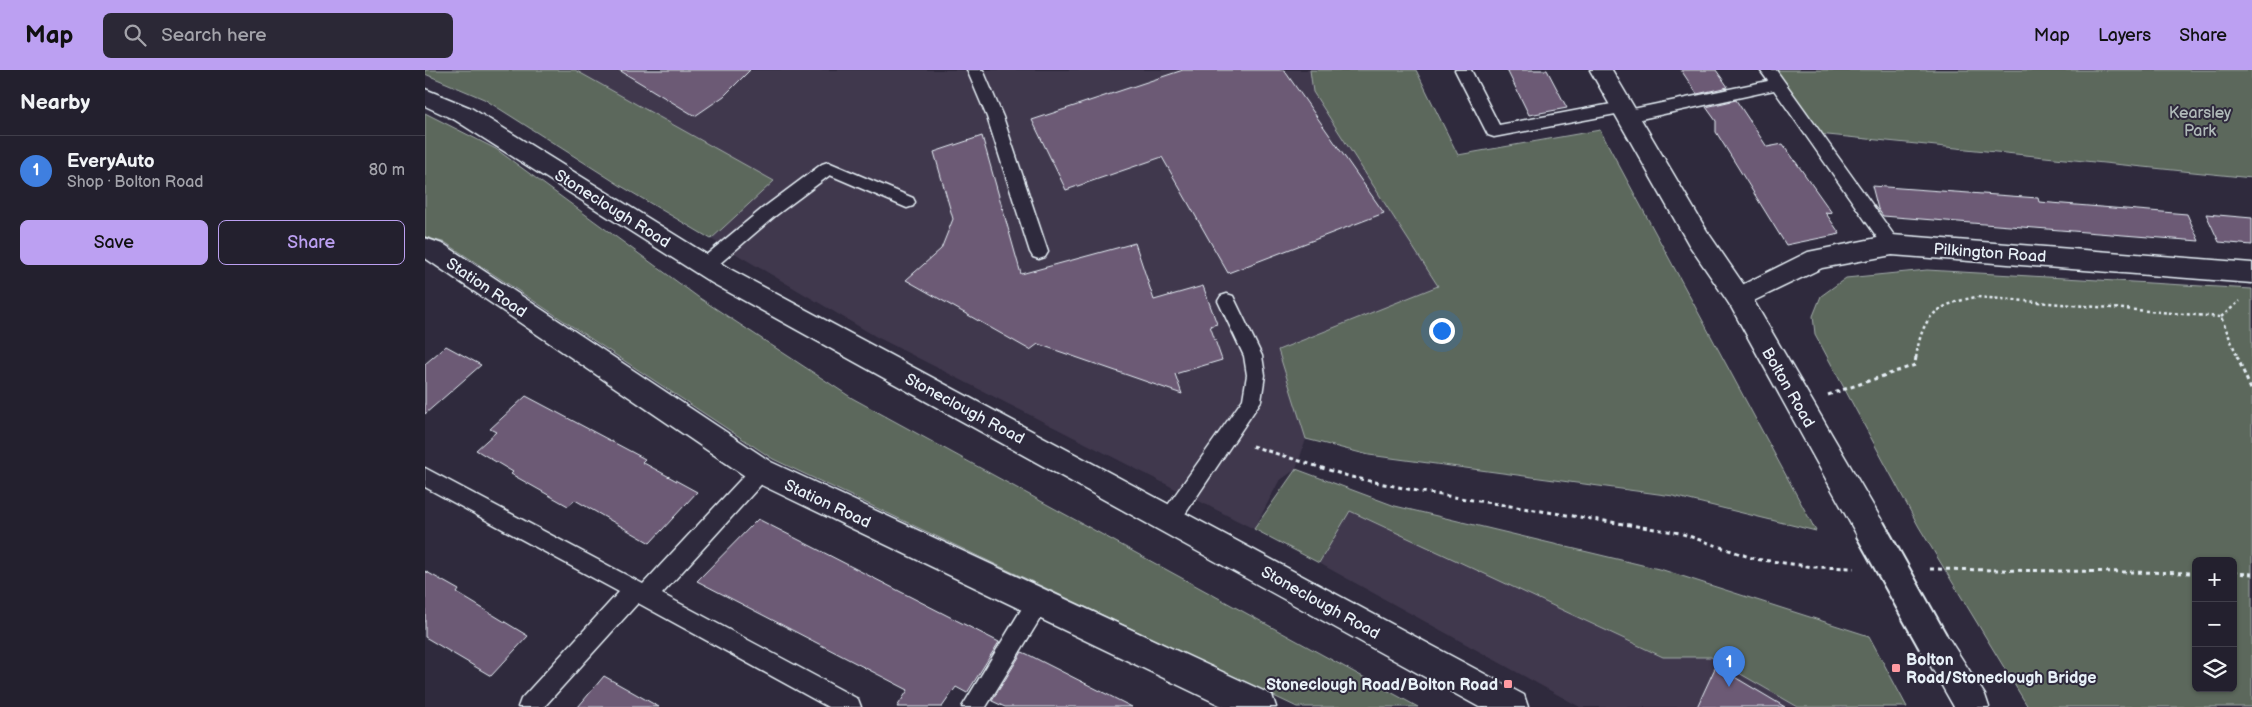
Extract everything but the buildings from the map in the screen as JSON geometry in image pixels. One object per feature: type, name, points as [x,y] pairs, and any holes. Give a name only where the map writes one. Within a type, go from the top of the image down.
[{"type":"main road","name":"Bolton Road","points":[[1601,70],[1698,238],[1739,298],[1933,642],[1973,707]]},
{"type":"main road","name":"Stoneclough Road","points":[[425,97],[463,114],[705,266],[1512,707]]},
{"type":"main road","name":"Pilkington Road","points":[[1739,298],[1817,259],[1892,245],[2249,284]]},
{"type":"main road","name":"Station Road","points":[[425,248],[436,252],[761,471],[1261,707]]},
{"type":"lane","points":[[975,70],[995,117],[1039,252]]},
{"type":"lane","points":[[1463,70],[1494,131],[1625,112],[1777,84]]},
{"type":"lane","points":[[1768,70],[1892,245]]},
{"type":"lane","points":[[705,266],[769,212],[828,168],[907,202]]},
{"type":"lane","points":[[1170,519],[1252,401],[1256,375],[1253,356],[1227,301]]},
{"type":"lane","points":[[529,707],[761,471]]},
{"type":"lane","points":[[425,477],[849,707]]},
{"type":"lane","points":[[973,707],[1038,602]]},
{"type":"path","points":[[2221,317],[2249,284]]},
{"type":"path","points":[[1799,405],[1915,365],[1919,334],[1929,317],[1938,307],[1956,299],[1976,296],[2221,317]]},
{"type":"path","points":[[2221,317],[2252,392]]},
{"type":"path","points":[[1227,439],[1351,477],[1422,492],[1680,533],[1755,559],[1814,568],[1863,568]]},
{"type":"path","points":[[1921,569],[2192,573]]},
{"type":"path","points":[[2237,573],[2252,574]]},
{"type":"shaded area","points":[[575,70],[1310,70],[1313,92],[1439,286],[1278,350],[1306,439],[1296,469],[1279,481],[1254,529],[875,336],[711,239],[773,181]]},
{"type":"shaded area","points":[[1350,511],[1663,657],[1711,657],[1798,707],[1580,707],[1319,563]]},
{"type":"green space","points":[[425,70],[575,70],[774,181],[711,239],[621,186],[484,99],[425,74]]},
{"type":"green space","points":[[1310,70],[1416,70],[1458,155],[1600,130],[1816,531],[1673,496],[1369,455],[1306,439],[1278,350],[1438,286],[1313,92]]},
{"type":"green space","name":"Kearsley Park","points":[[1772,70],[2252,70],[2252,178],[1818,134]]},
{"type":"green space","points":[[425,113],[496,149],[698,297],[852,398],[1418,707],[1297,707],[773,459],[446,243],[425,237]]},
{"type":"green space","points":[[1927,270],[2252,289],[2252,707],[2028,707],[1919,527],[1815,334],[1813,316],[1821,296],[1846,278]]},
{"type":"green space","points":[[1296,469],[1395,506],[1663,570],[1869,636],[1907,707],[1798,707],[1711,657],[1663,657],[1350,511],[1319,563],[1254,529]]},
{"type":"place","name":"Bolton Road/Stoneclough Bridge","points":[[1896,668]]},
{"type":"place","name":"Stoneclough Road/Bolton Road","points":[[1508,684]]},
{"type":"place","name":"EveryAuto","points":[[1729,687]]}]
